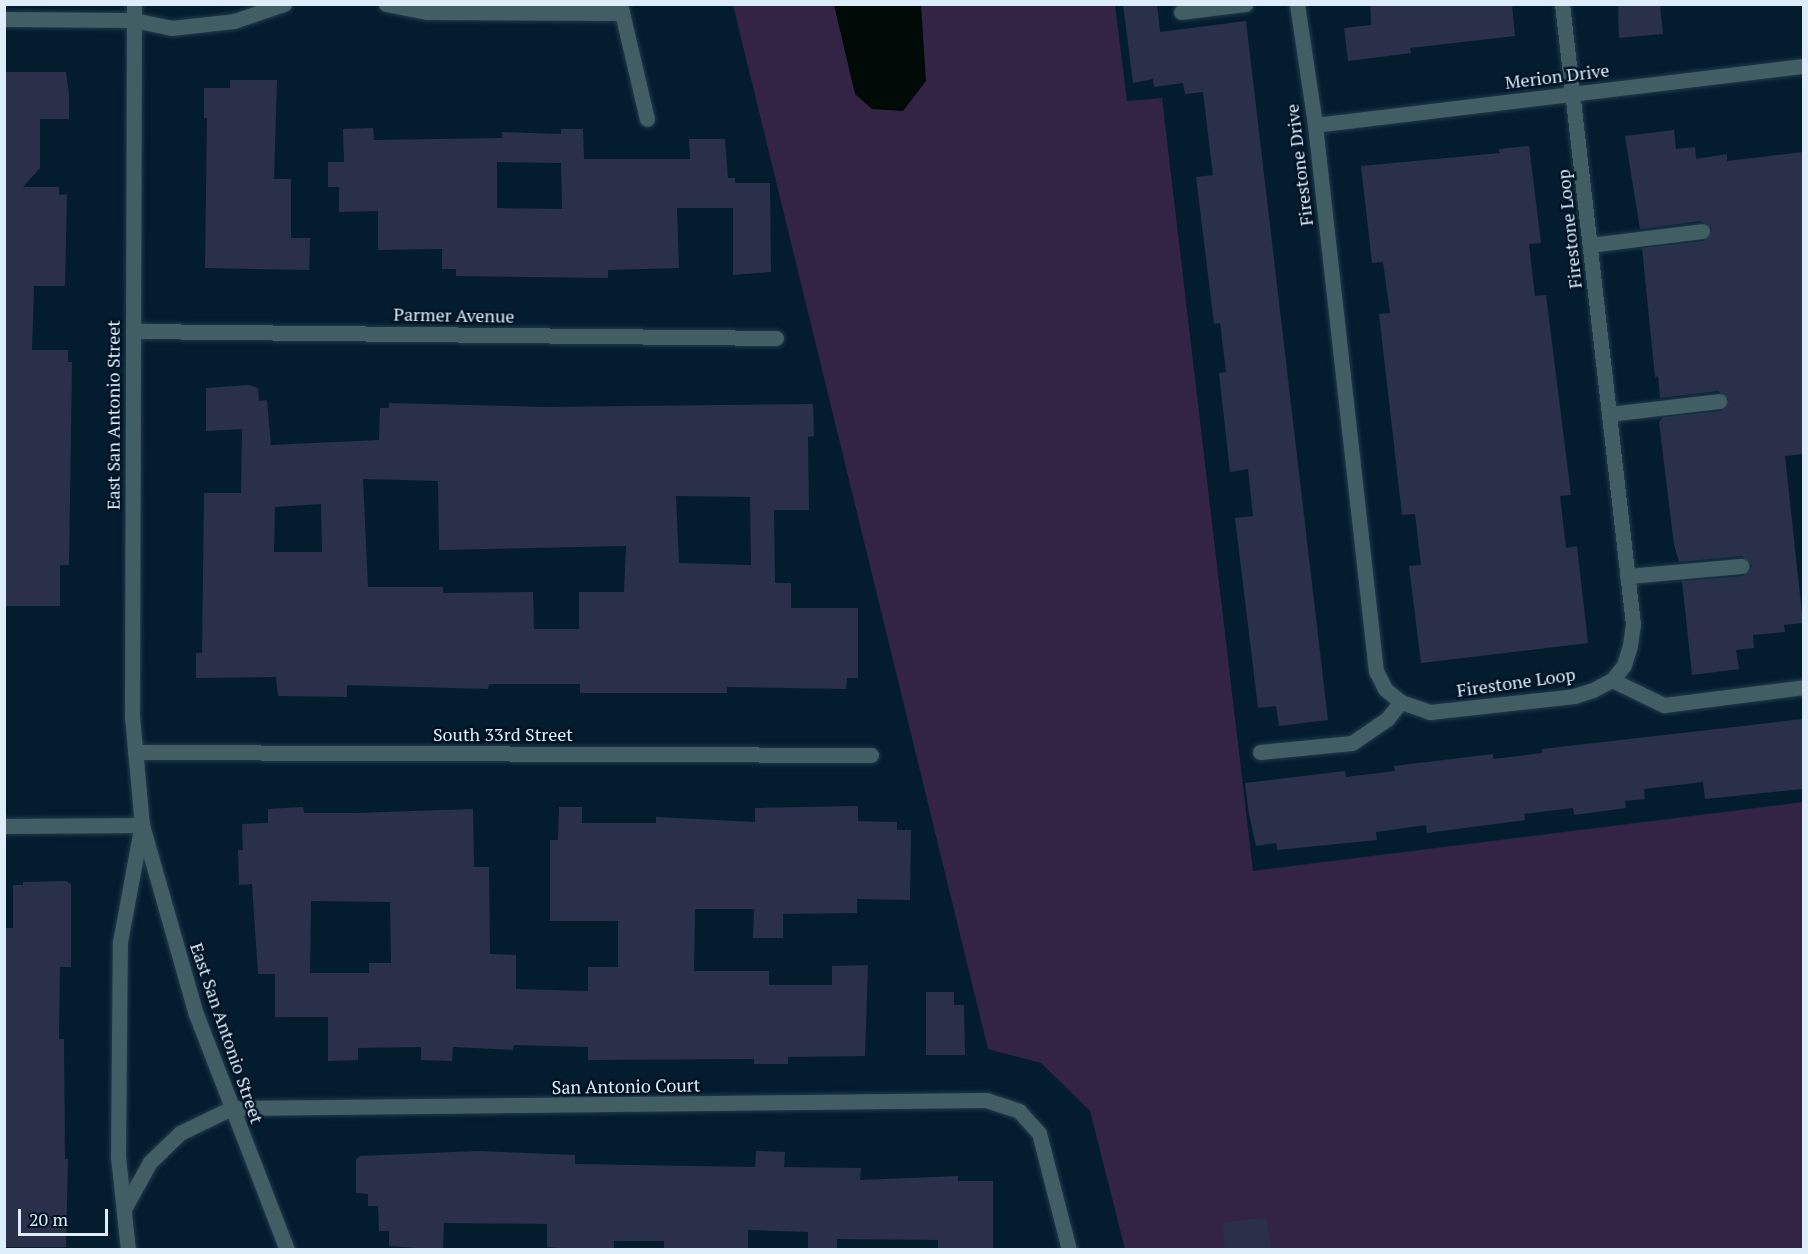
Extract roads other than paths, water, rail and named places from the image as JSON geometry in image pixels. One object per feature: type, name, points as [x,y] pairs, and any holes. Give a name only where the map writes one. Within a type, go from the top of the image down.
[{"type":"street","points":[[4,19],[134,12],[171,28],[234,21],[284,4]]},
{"type":"street","points":[[1181,12],[1246,4]]},
{"type":"street","name":"Firestone Drive","points":[[1297,4],[1315,125],[1337,322]]},
{"type":"street","name":"Firestone Loop","points":[[1337,322],[1376,670],[1385,689],[1401,702],[1430,712],[1574,696],[1612,680],[1624,665],[1633,624],[1562,4]]},
{"type":"street","points":[[394,5],[427,12],[621,9],[647,119]]},
{"type":"street","name":"East San Antonio Street","points":[[134,12],[132,716],[142,825],[196,1014],[287,1250]]},
{"type":"street","name":"Merion Drive","points":[[1315,125],[1803,66]]},
{"type":"street","points":[[1590,245],[1702,231]]},
{"type":"street","name":"Parmer Avenue","points":[[133,331],[776,338]]},
{"type":"street","points":[[1609,414],[1719,401]]},
{"type":"street","points":[[1627,576],[1742,566]]},
{"type":"street","points":[[1612,680],[1664,705],[1803,687]]},
{"type":"street","points":[[1260,752],[1352,743],[1386,719],[1401,702]]},
{"type":"street","name":"South 33rd Street","points":[[135,752],[871,755]]},
{"type":"street","points":[[4,826],[142,825]]},
{"type":"street","name":"East San Antonio Street","points":[[128,1250],[118,1157],[120,942],[142,825]]},
{"type":"street","name":"San Antonio Court","points":[[125,1207],[150,1162],[180,1132],[232,1108],[986,1100],[1019,1111],[1039,1133],[1069,1250]]}]
